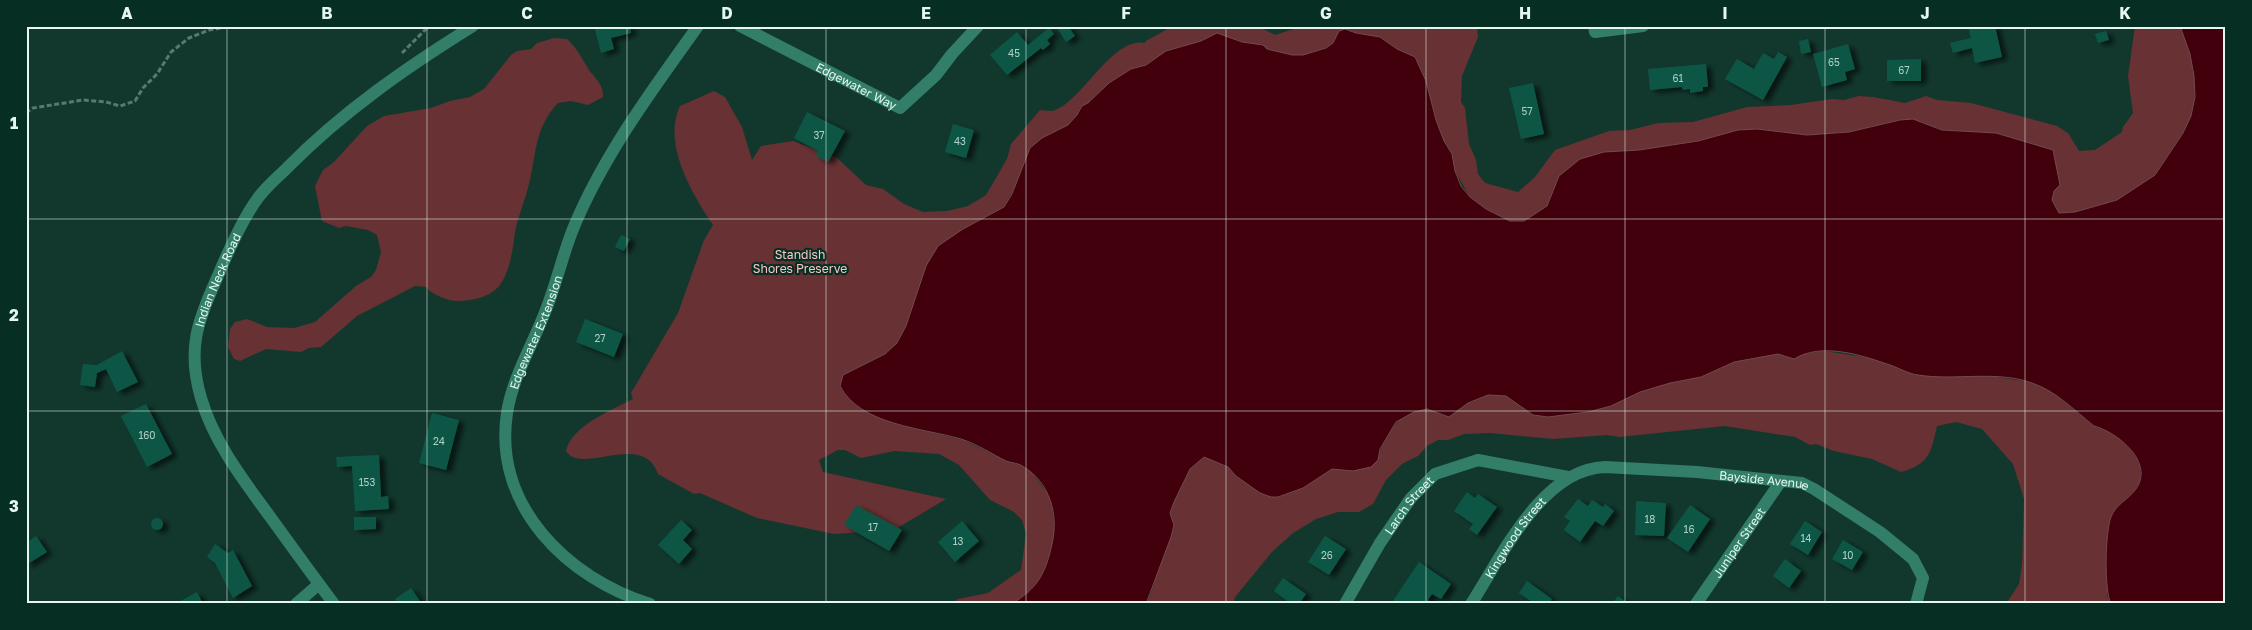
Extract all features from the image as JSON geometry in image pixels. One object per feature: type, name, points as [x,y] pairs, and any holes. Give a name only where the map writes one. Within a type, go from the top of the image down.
[{"type":"street","name":"Indian Neck Road","points":[[334,604],[247,485],[213,429],[201,398],[196,378],[194,339],[206,303],[223,264],[258,197],[314,141],[360,103],[434,50],[473,26]]},
{"type":"street","name":"Edgewater Extension","points":[[650,604],[598,581],[566,558],[549,541],[533,522],[514,486],[506,454],[505,433],[512,392],[521,364],[547,308],[574,228],[597,179],[624,133],[698,26]]},
{"type":"street","name":"Edgewater Way","points":[[740,26],[900,108],[936,75],[952,54],[978,26]]},
{"type":"street","points":[[1594,26],[1596,32],[1643,26]]},
{"type":"street","name":"Larch Street","points":[[1345,604],[1395,521],[1411,498],[1435,474],[1478,460],[1568,477]]},
{"type":"street","name":"Bayside Avenue","points":[[1568,477],[1592,467],[1605,466],[1697,472],[1802,483],[1814,488],[1880,532],[1913,559],[1922,574],[1923,582],[1916,604]]},
{"type":"street","name":"Kingwood Street","points":[[1471,604],[1524,520],[1543,498],[1568,477]]},
{"type":"street","name":"Juniper Street","points":[[1696,604],[1781,481]]},
{"type":"street","points":[[296,604],[319,584]]},
{"type":"path","points":[[26,113],[33,108],[82,100],[106,102],[120,106],[135,101],[143,88],[157,74],[171,52],[189,38],[209,30],[234,26]]},
{"type":"green space","name":"Standish Shores Preserve","points":[[1173,26],[1258,26],[1275,35],[1303,26],[1477,26],[1478,37],[1462,76],[1461,102],[1465,108],[1469,144],[1476,160],[1478,174],[1485,183],[1518,192],[1535,177],[1555,150],[1609,131],[1630,130],[1658,123],[1693,122],[1747,107],[1791,105],[1832,99],[1844,100],[1859,96],[1905,103],[1926,96],[1937,100],[1971,103],[2057,126],[2068,133],[2079,151],[2095,150],[2122,132],[2123,127],[2133,113],[2128,76],[2135,26],[2180,26],[2190,54],[2195,97],[2191,116],[2183,133],[2155,175],[2117,200],[2075,212],[2059,213],[2052,200],[2054,191],[1996,133],[1942,130],[1913,119],[1900,120],[1849,132],[1807,135],[1757,129],[1738,130],[1698,141],[1639,150],[1604,152],[1559,176],[1547,206],[1524,221],[1510,221],[1486,209],[1470,197],[1455,171],[1452,154],[1444,141],[1436,120],[1426,81],[1415,57],[1397,49],[1380,37],[1345,29],[1339,31],[1333,43],[1326,48],[1303,55],[1292,55],[1267,49],[1263,45],[1242,42],[1217,33],[1201,41],[1166,51],[1146,65],[1131,69],[1109,83],[1088,103],[1082,106],[1068,125],[1042,138],[1004,207],[963,229],[938,246],[906,326],[897,343],[886,354],[843,375],[896,424],[963,440],[1009,462],[1023,465],[1033,474],[1051,498],[1055,532],[1047,565],[1040,579],[1026,596],[1011,604],[949,604],[958,599],[988,593],[1021,570],[1026,534],[1022,520],[1014,512],[990,500],[959,465],[939,454],[894,451],[861,458],[845,450],[838,450],[819,460],[823,472],[946,499],[894,530],[834,534],[757,518],[700,493],[694,494],[658,474],[650,461],[639,455],[626,454],[585,459],[574,457],[566,451],[569,442],[584,426],[633,399],[631,393],[678,313],[704,240],[713,225],[696,199],[677,152],[675,120],[680,106],[714,91],[725,97],[742,127],[752,160],[761,146],[793,141],[836,157],[866,185],[883,189],[904,204],[923,212],[947,211],[968,206],[986,195],[1007,159],[1011,144],[1040,110],[1053,111],[1065,104],[1121,49],[1133,44],[1145,43]]},
{"type":"green space","points":[[554,38],[567,39],[580,54],[588,69],[600,83],[603,97],[588,105],[571,101],[558,103],[544,123],[537,143],[528,188],[516,226],[510,262],[500,285],[495,290],[479,298],[456,301],[437,295],[426,287],[415,286],[357,316],[321,347],[309,348],[301,352],[266,349],[240,361],[234,359],[228,347],[230,329],[235,322],[247,319],[267,327],[294,328],[315,322],[356,286],[371,277],[376,270],[381,252],[377,235],[368,230],[346,226],[339,228],[322,221],[315,186],[323,170],[334,162],[367,126],[384,116],[431,108],[450,101],[470,97],[484,89],[511,55],[517,51],[531,49],[537,43]]},
{"type":"green space","points":[[1824,351],[2030,382],[2051,391],[2094,426],[2113,434],[2122,441],[2137,458],[2140,478],[2134,492],[2116,508],[2107,596],[2111,604],[2006,604],[2019,584],[2022,565],[2024,499],[2013,464],[1982,429],[1956,422],[1937,426],[1928,456],[1918,465],[1901,472],[1872,459],[1834,451],[1816,444],[1810,445],[1795,437],[1725,426],[1620,437],[1607,435],[1553,439],[1490,433],[1464,434],[1448,440],[1438,440],[1427,446],[1418,456],[1402,464],[1386,480],[1373,504],[1359,512],[1338,512],[1316,519],[1293,533],[1272,552],[1235,597],[1233,604],[1146,604],[1174,525],[1170,513],[1174,502],[1190,469],[1204,457],[1228,467],[1236,476],[1303,488],[1332,469],[1353,471],[1378,460],[1384,442],[1394,426],[1408,414],[1417,411],[1438,412],[1449,417],[1468,403],[1488,395],[1506,396],[1533,415],[1548,417],[1588,412],[1611,406],[1640,392],[1670,383],[1701,377],[1734,362],[1778,354],[1794,359],[1802,354]]},
{"type":"shaded area","points":[[2180,26],[2226,26],[2226,604],[2111,604],[2106,575],[2109,525],[2113,513],[2136,489],[2141,479],[2141,469],[2137,459],[2122,441],[2103,429],[2094,426],[2057,396],[2041,386],[2018,379],[1990,376],[1932,377],[1918,375],[1867,357],[1842,352],[1817,351],[1794,359],[1778,354],[1734,362],[1701,377],[1670,383],[1640,392],[1611,406],[1588,412],[1548,417],[1533,415],[1506,396],[1488,395],[1468,403],[1449,417],[1427,409],[1414,412],[1396,422],[1380,449],[1378,460],[1371,467],[1353,471],[1332,469],[1303,488],[1278,497],[1271,497],[1260,493],[1236,476],[1228,467],[1204,457],[1190,469],[1174,502],[1170,513],[1174,525],[1171,537],[1146,604],[1011,604],[1034,586],[1044,571],[1050,554],[1054,533],[1053,511],[1046,491],[1040,482],[1022,466],[1006,461],[967,441],[911,428],[877,417],[849,399],[840,386],[843,375],[885,354],[897,343],[906,326],[926,266],[938,246],[963,229],[1004,207],[1012,194],[1030,148],[1042,138],[1068,125],[1082,106],[1088,103],[1109,83],[1131,69],[1146,65],[1166,51],[1201,41],[1217,33],[1242,42],[1263,45],[1267,49],[1292,55],[1303,55],[1326,48],[1333,43],[1339,31],[1345,29],[1380,37],[1397,49],[1415,57],[1426,81],[1436,120],[1444,141],[1452,154],[1455,171],[1461,186],[1470,197],[1486,209],[1510,221],[1524,221],[1547,206],[1559,176],[1580,159],[1604,152],[1639,150],[1698,141],[1738,130],[1757,129],[1807,135],[1849,132],[1900,120],[1913,119],[1942,130],[1996,133],[2053,150],[2060,185],[2054,191],[2052,200],[2059,213],[2075,212],[2117,200],[2155,175],[2183,133],[2191,116],[2195,97],[2194,76],[2190,54]]},
{"type":"building","points":[[594,26],[630,26],[631,33],[611,38],[614,49],[601,53]]},
{"type":"building","points":[[1056,26],[1068,26],[1075,36],[1066,42]]},
{"type":"building","points":[[1968,26],[1995,26],[2002,57],[1975,63],[1972,48],[1953,53],[1950,43],[1971,38]]},
{"type":"building","points":[[1049,28],[1054,34],[1047,40],[1050,44],[1043,50],[1041,48],[1007,75],[990,55],[1017,32],[1028,45]]},
{"type":"building","points":[[2106,31],[2109,40],[2098,43],[2095,34]]},
{"type":"building","points":[[1808,39],[1811,52],[1801,54],[1799,41]]},
{"type":"building","points":[[1848,44],[1855,69],[1845,72],[1847,80],[1822,87],[1813,54]]},
{"type":"building","points":[[1778,52],[1787,57],[1763,100],[1725,79],[1737,59],[1754,69],[1763,53],[1774,59]]},
{"type":"building","points":[[1921,59],[1921,81],[1887,81],[1887,60]]},
{"type":"building","points":[[1706,64],[1708,87],[1703,87],[1703,91],[1690,93],[1690,89],[1683,90],[1682,87],[1650,90],[1648,69]]},
{"type":"building","points":[[1533,83],[1544,134],[1521,139],[1509,88]]},
{"type":"building","points":[[807,112],[845,131],[828,162],[815,155],[818,151],[794,138]]},
{"type":"building","points":[[953,124],[974,130],[966,158],[945,152]]},
{"type":"building","points":[[621,235],[630,239],[624,251],[615,247]]},
{"type":"building","points":[[585,319],[623,334],[614,357],[576,342]]},
{"type":"building","points":[[122,351],[138,382],[117,392],[106,369],[97,373],[95,387],[80,385],[83,364],[97,365]]},
{"type":"building","points":[[146,404],[172,454],[147,467],[121,416]]},
{"type":"building","points":[[432,413],[459,420],[446,470],[419,463]]},
{"type":"building","points":[[379,455],[381,497],[388,496],[389,509],[355,511],[352,466],[337,467],[336,457]]},
{"type":"building","points":[[1467,492],[1475,498],[1478,494],[1497,507],[1477,535],[1469,529],[1473,524],[1454,511]]},
{"type":"building","points":[[1578,499],[1588,506],[1592,500],[1603,507],[1605,504],[1614,511],[1603,526],[1595,521],[1580,542],[1564,530],[1570,521],[1564,517]]},
{"type":"building","points":[[1636,501],[1666,503],[1664,536],[1635,535]]},
{"type":"building","points":[[856,505],[902,530],[889,551],[844,525]]},
{"type":"building","points":[[1690,505],[1710,519],[1688,552],[1667,538]]},
{"type":"building","points":[[354,517],[376,517],[376,529],[354,530]]},
{"type":"building","points":[[157,518],[163,524],[157,530],[151,524]]},
{"type":"building","points":[[681,520],[692,530],[683,540],[692,549],[679,564],[658,545]]},
{"type":"building","points":[[962,521],[979,541],[955,562],[938,542]]},
{"type":"building","points":[[1805,521],[1822,532],[1808,555],[1790,544]]},
{"type":"building","points":[[36,536],[47,552],[26,565],[26,543]]},
{"type":"building","points":[[1325,536],[1346,549],[1329,575],[1308,562]]},
{"type":"building","points":[[1843,540],[1863,552],[1852,570],[1832,559]]},
{"type":"building","points":[[215,544],[228,553],[233,550],[252,586],[233,598],[215,563],[207,557]]},
{"type":"building","points":[[1785,559],[1801,571],[1789,588],[1773,576]]},
{"type":"building","points":[[1419,562],[1451,584],[1441,599],[1432,594],[1428,600],[1431,602],[1430,604],[1391,604]]},
{"type":"building","points":[[1283,578],[1306,594],[1299,604],[1291,604],[1274,591]]},
{"type":"building","points":[[1527,581],[1552,599],[1549,604],[1531,604],[1532,602],[1519,593]]},
{"type":"building","points":[[411,588],[422,604],[398,604],[395,599]]},
{"type":"building","points":[[197,592],[203,604],[175,604]]},
{"type":"building","points":[[1618,596],[1629,604],[1612,604]]}]
